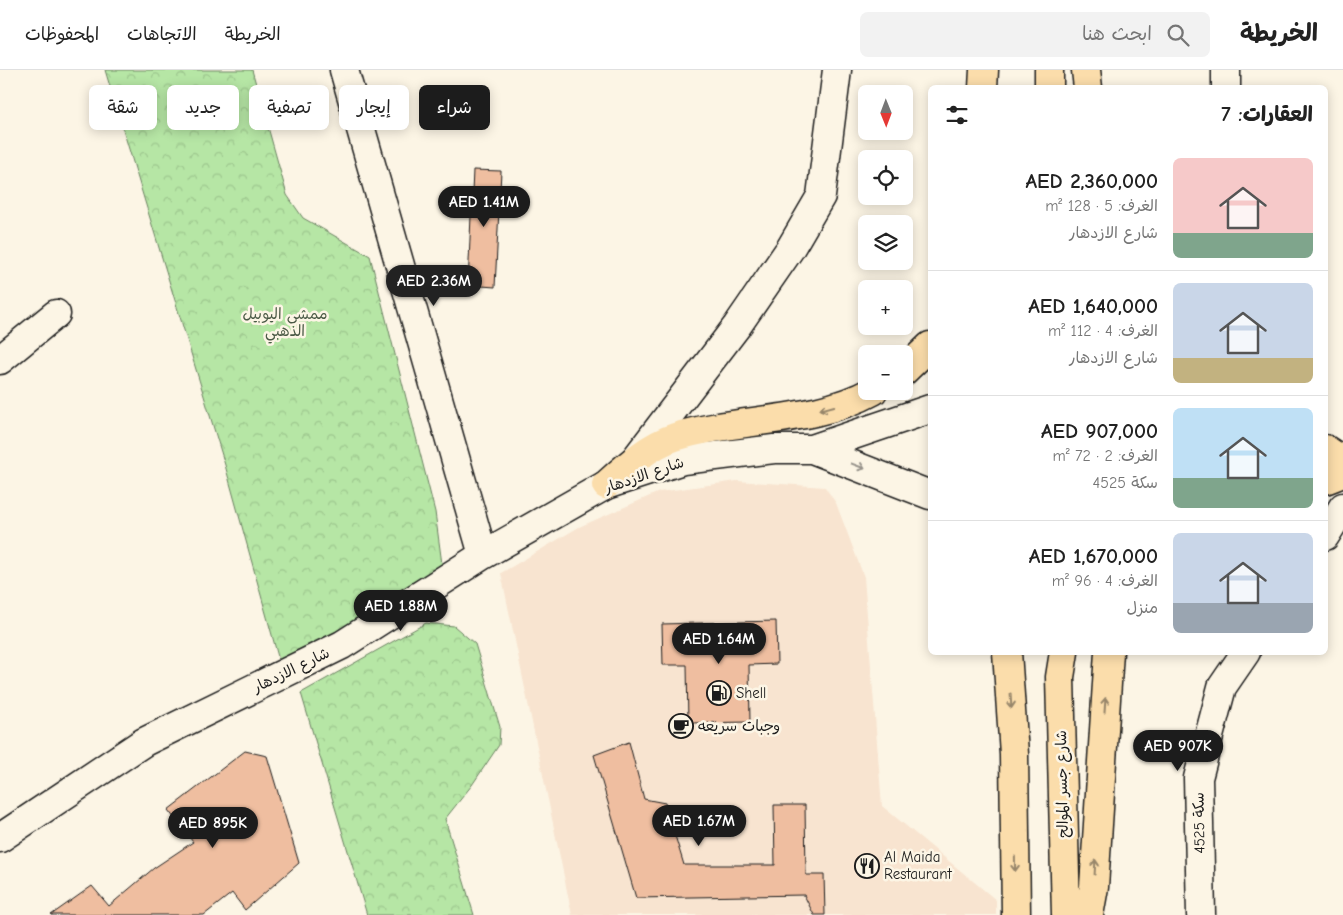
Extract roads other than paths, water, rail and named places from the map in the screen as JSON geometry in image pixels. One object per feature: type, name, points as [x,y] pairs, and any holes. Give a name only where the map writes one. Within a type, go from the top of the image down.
[{"type":"main road","points":[[983,85],[984,70]]},
{"type":"main road","points":[[999,70],[999,85]]},
{"type":"main road","points":[[1049,70],[1049,85]]},
{"type":"main road","points":[[1086,70],[1088,85]]},
{"type":"main road","points":[[913,362],[928,348]]},
{"type":"main road","points":[[606,485],[637,456],[674,438],[814,412],[858,399]]},
{"type":"main road","points":[[1328,451],[1343,460]]},
{"type":"main road","points":[[1328,479],[1343,473]]},
{"type":"main road","points":[[1007,655],[1014,754],[1016,915]]},
{"type":"main road","name":"شارع جسر الموالح","points":[[1064,655],[1060,677],[1066,915]]},
{"type":"main road","points":[[1089,915],[1094,887],[1109,655]]},
{"type":"street","points":[[344,70],[483,555]]},
{"type":"street","points":[[637,456],[737,326],[790,250],[821,196],[837,70]]},
{"type":"street","points":[[1226,70],[1226,85]]},
{"type":"street","points":[[0,360],[56,314]]},
{"type":"street","name":"شارع الازدهار","points":[[812,450],[928,410]]},
{"type":"street","name":"شارع الازدهار","points":[[0,838],[144,742],[342,645],[483,555],[606,485],[683,460],[774,449],[812,450],[928,495]]},
{"type":"street","points":[[1328,468],[1343,468]]},
{"type":"street","points":[[1328,531],[1343,506]]},
{"type":"street","name":"سكة 4525","points":[[1201,915],[1198,778],[1222,687],[1244,655]]},
{"type":"place","name":"Shell","points":[[719,693]]},
{"type":"place","name":"وجبات سريعه","points":[[681,726]]},
{"type":"place","name":"Al Maida Restaurant","points":[[867,866]]},
{"type":"park label","name":"ممشى اليوبيل الذهبي","points":[[285,322]]}]
